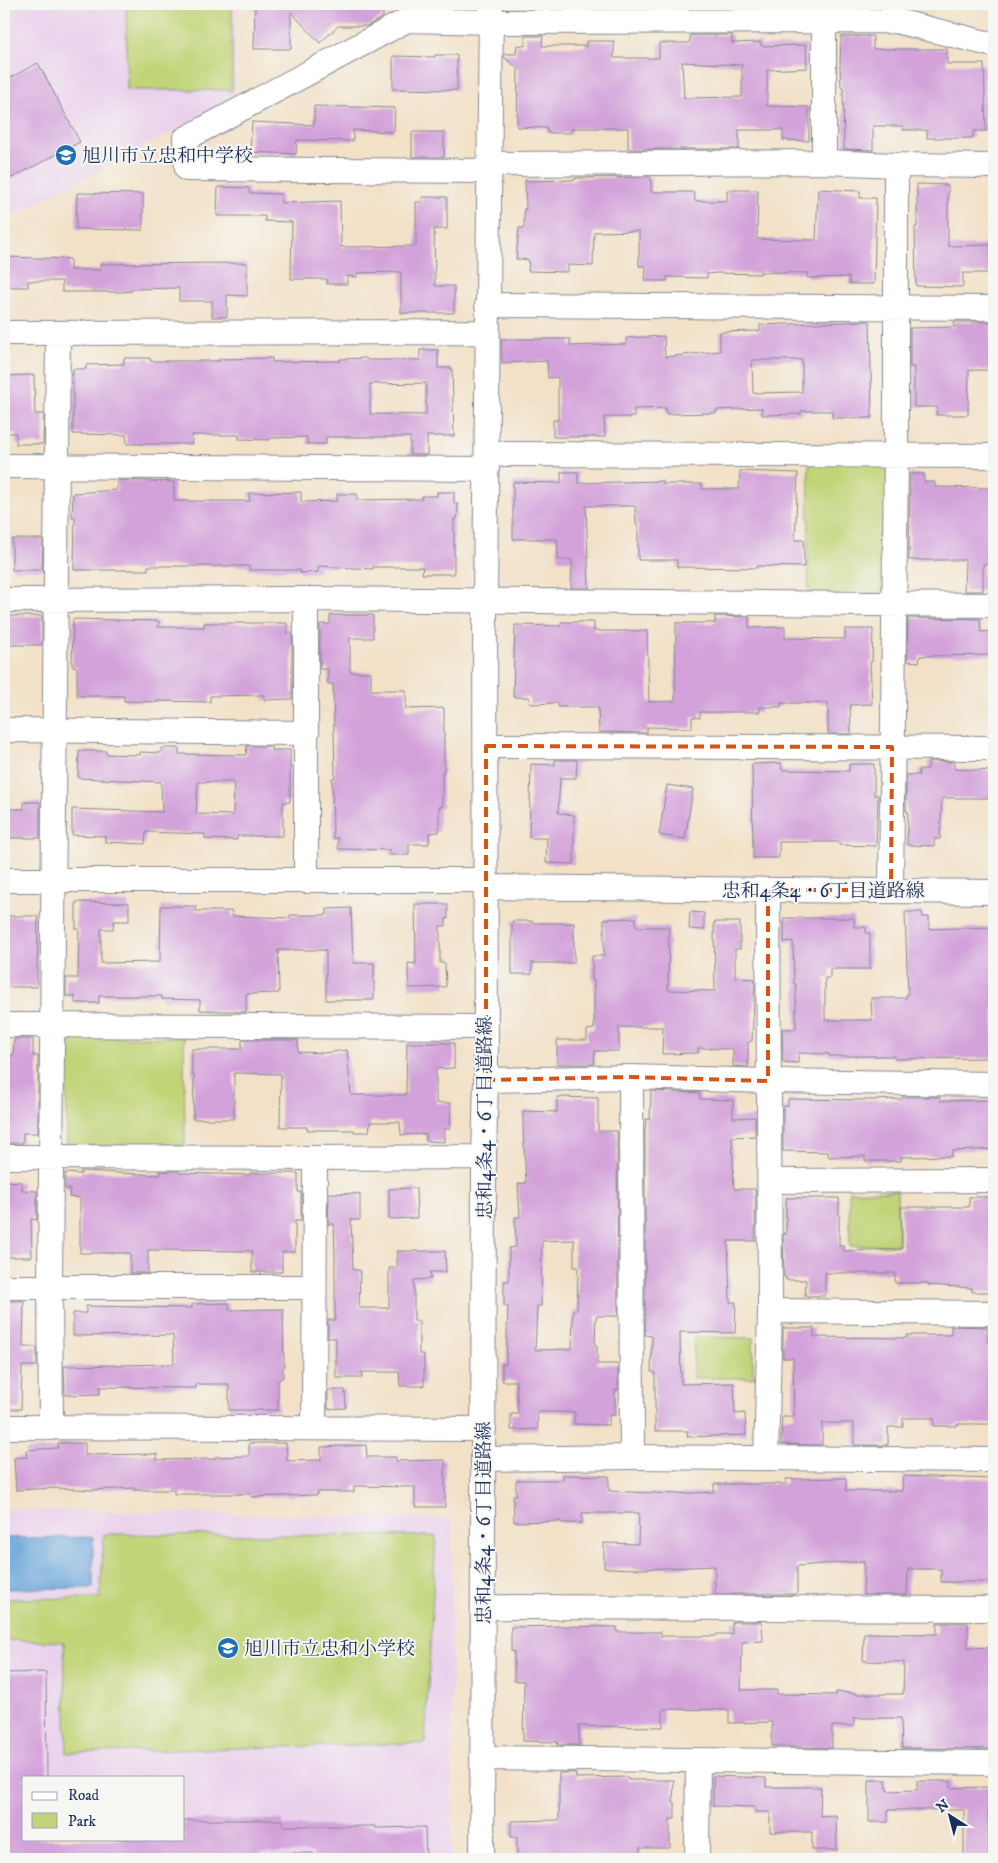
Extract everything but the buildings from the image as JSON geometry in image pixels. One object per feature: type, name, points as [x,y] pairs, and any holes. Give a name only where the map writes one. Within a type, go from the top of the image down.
[{"type":"street","points":[[4,880],[306,881],[485,884],[487,305],[491,13]]},
{"type":"street","points":[[994,45],[896,21],[824,22],[491,13],[407,20],[185,139],[187,169],[824,162],[994,166]]},
{"type":"street","points":[[824,22],[824,162]]},
{"type":"street","points":[[891,890],[896,456],[896,165]]},
{"type":"street","points":[[487,305],[994,308]]},
{"type":"street","points":[[4,333],[487,332]]},
{"type":"street","points":[[51,1428],[50,1287],[58,334]]},
{"type":"street","points":[[4,466],[994,456]]},
{"type":"street","points":[[4,600],[306,599],[994,605]]},
{"type":"street","points":[[306,599],[306,881]]},
{"type":"street","points":[[4,730],[307,733]]},
{"type":"street","points":[[486,746],[994,748]]},
{"type":"street","name":"忠和4条4・6丁目道路線","points":[[482,1859],[484,1157],[486,1080],[485,884],[768,890],[994,892]]},
{"type":"street","points":[[766,1458],[770,1311],[768,890]]},
{"type":"street","points":[[4,1025],[485,1027]]},
{"type":"street","points":[[630,1077],[632,1457]]},
{"type":"street","points":[[486,1080],[630,1077],[994,1084]]},
{"type":"street","points":[[4,1156],[484,1157]]},
{"type":"street","points":[[314,1428],[315,1158]]},
{"type":"street","points":[[770,1181],[994,1180]]},
{"type":"street","points":[[4,1287],[314,1287]]},
{"type":"street","points":[[770,1311],[994,1313]]},
{"type":"street","points":[[4,1428],[484,1429]]},
{"type":"street","points":[[484,1459],[632,1457],[994,1460]]},
{"type":"street","points":[[484,1607],[994,1609]]},
{"type":"street","points":[[482,1758],[994,1763]]},
{"type":"street","points":[[697,1859],[698,1761]]},
{"type":"highlighted area","points":[[486,746],[892,747],[891,890],[768,890],[768,1081],[631,1077],[486,1080]]},
{"type":"shaded area","name":"旭川市立忠和中学校","points":[[4,4],[235,4],[235,99],[4,220]]},
{"type":"shaded area","name":"旭川市立忠和小学校","points":[[4,1509],[452,1519],[452,1859],[4,1859]]},
{"type":"green space","points":[[126,4],[232,4],[232,90],[127,90]]},
{"type":"green space","points":[[809,456],[896,456],[894,604],[808,603]]},
{"type":"green space","points":[[184,1037],[185,1145],[67,1146],[66,1038]]},
{"type":"green space","points":[[849,1191],[897,1191],[898,1245],[850,1246]]},
{"type":"green space","points":[[694,1337],[753,1338],[753,1378],[693,1378]]},
{"type":"green space","points":[[104,1534],[436,1536],[425,1743],[67,1753],[64,1642],[4,1640],[4,1599],[100,1598]]},
{"type":"water","points":[[93,1537],[93,1588],[4,1589],[4,1538]]},
{"type":"place","name":"旭川市立忠和中学校","points":[[66,155]]},
{"type":"place","name":"旭川市立忠和小学校","points":[[228,1648]]}]
